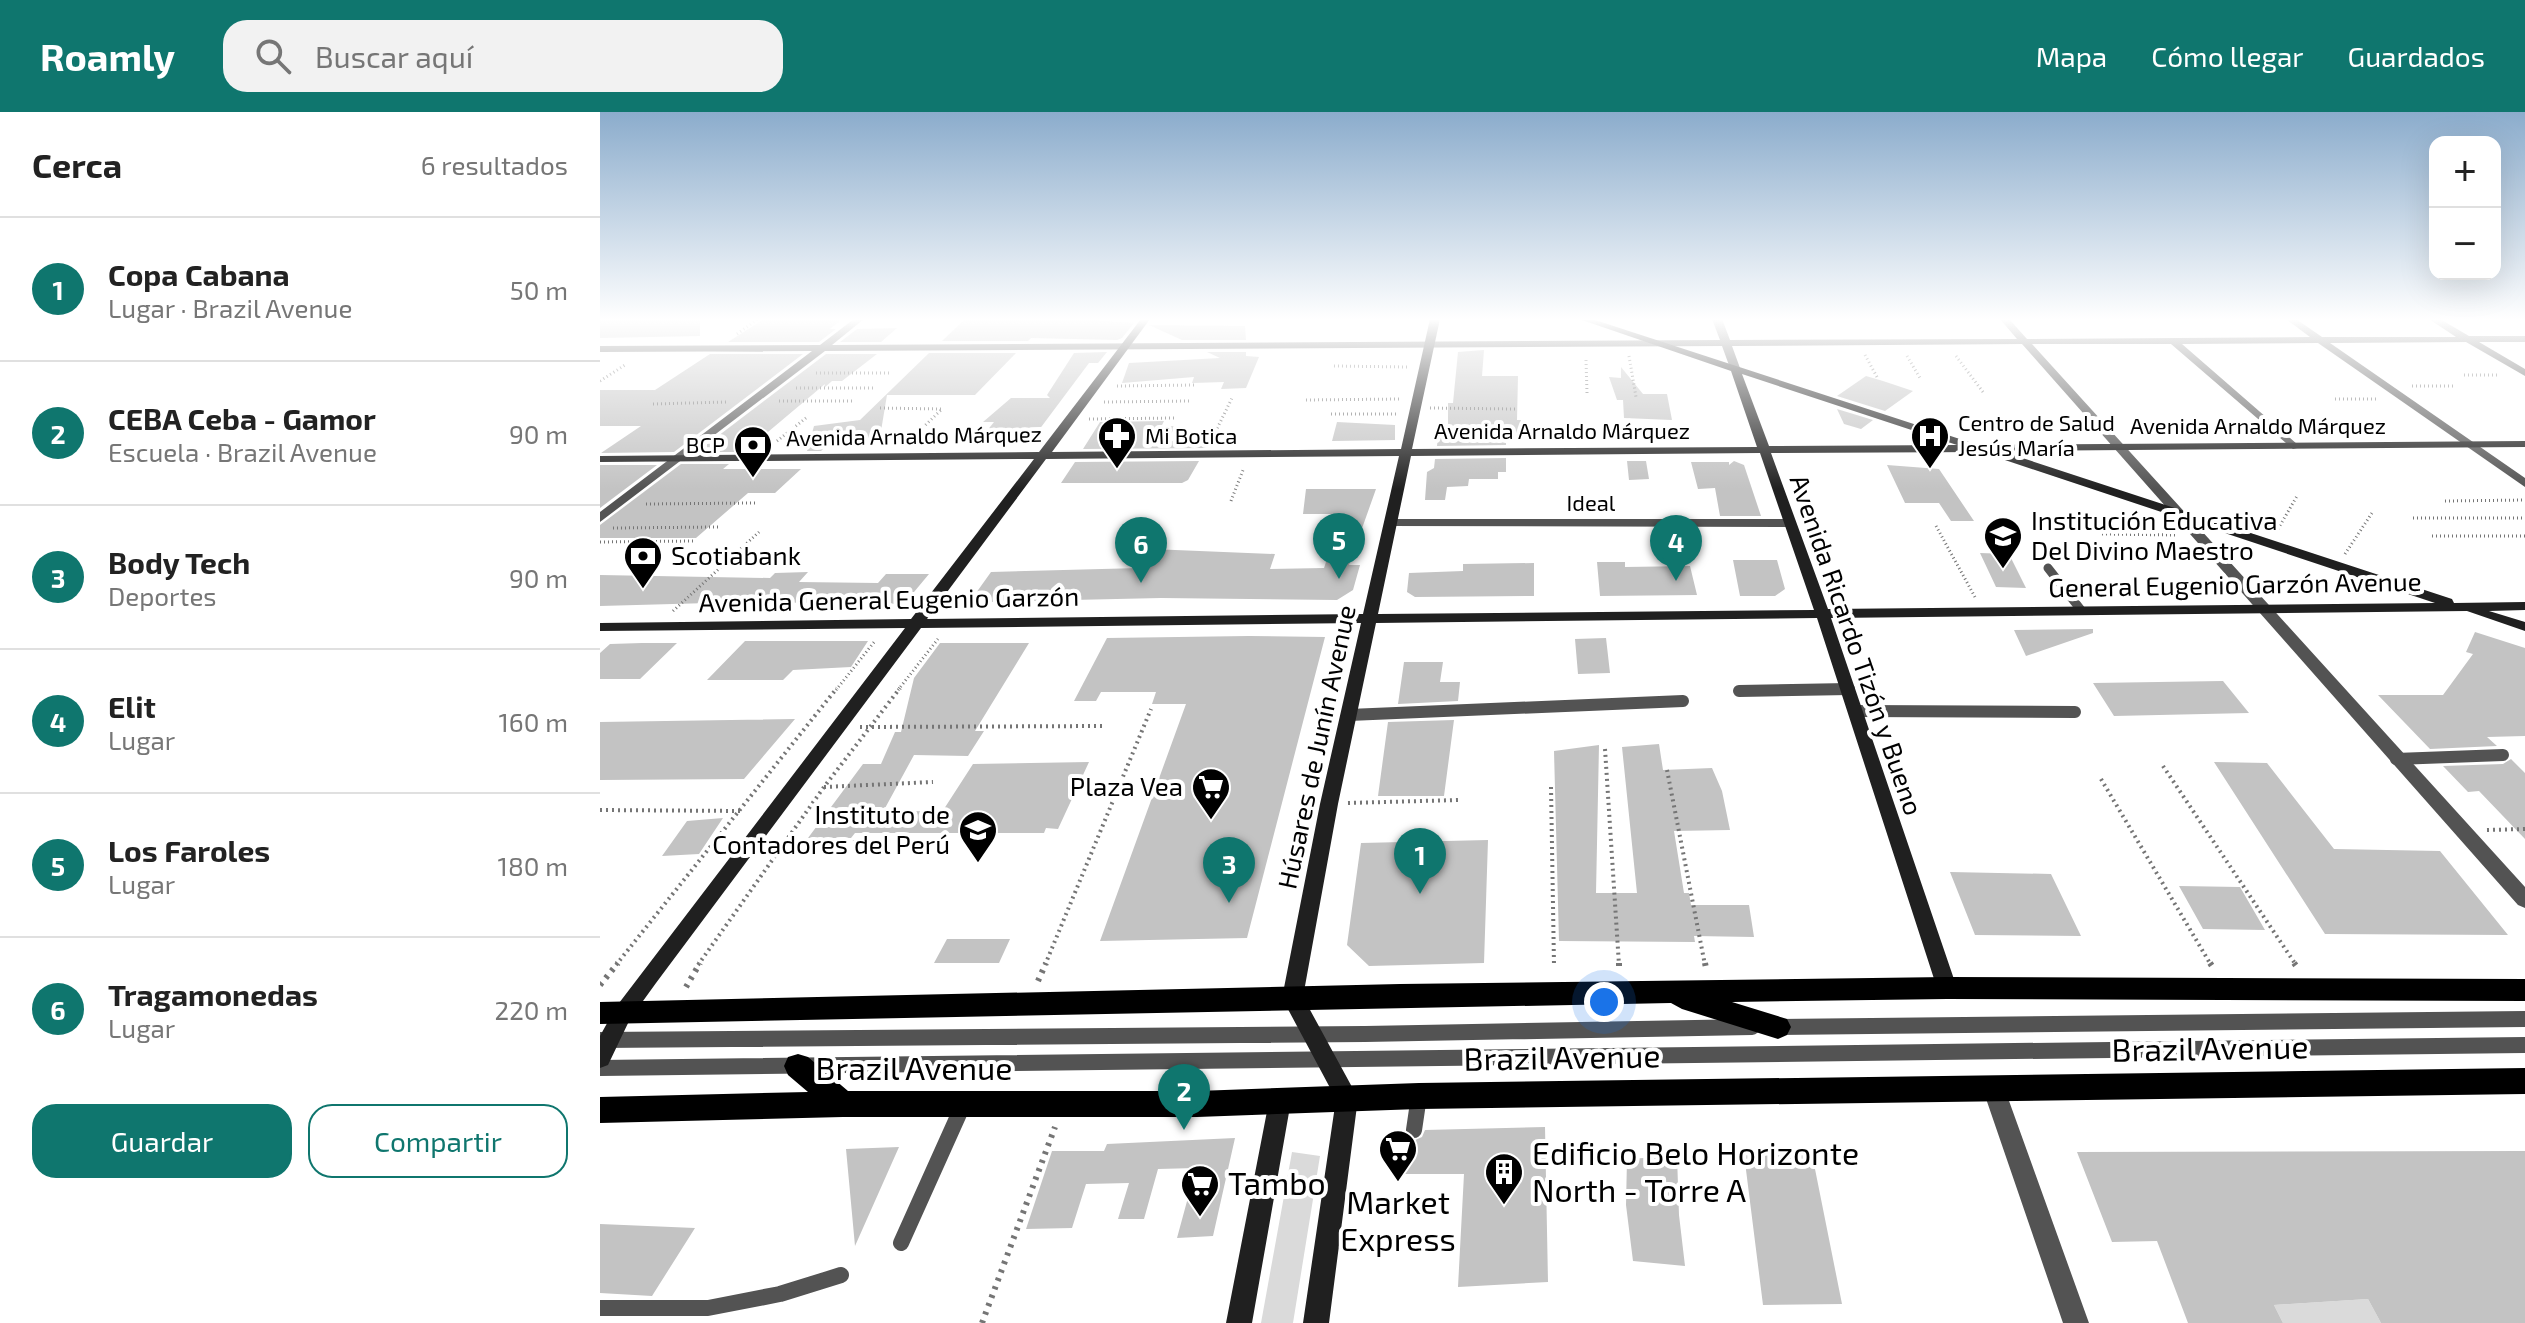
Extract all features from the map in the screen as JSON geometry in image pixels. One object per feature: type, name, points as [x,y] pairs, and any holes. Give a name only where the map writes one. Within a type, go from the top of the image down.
[{"type":"main road","points":[[612,1013],[1947,988],[2525,990]]},
{"type":"main road","points":[[1660,992],[1778,1027]]},
{"type":"main road","points":[[798,1066],[843,1104]]},
{"type":"main road","name":"Brazil Avenue","points":[[600,1110],[2525,1081]]},
{"type":"street","points":[[600,518],[787,376]]},
{"type":"street","points":[[603,1046],[612,1013],[750,844],[1104,376]]},
{"type":"street","name":"Húsares de Junín Avenue","points":[[1292,998],[1329,804],[1422,376]]},
{"type":"street","name":"Avenida Ricardo Tizón y Bueno","points":[[1738,376],[1857,711],[1947,988]]},
{"type":"street","points":[[1758,376],[2525,627]]},
{"type":"street","points":[[2055,376],[2525,900]]},
{"type":"street","points":[[2213,376],[2293,446]]},
{"type":"street","points":[[2371,376],[2525,483]]},
{"type":"street","name":"Avenida Arnaldo Márquez","points":[[600,459],[2525,444]]},
{"type":"street","name":"Ideal","points":[[1392,523],[1790,523]]},
{"type":"street","name":"General Eugenio Garzón Avenue","points":[[1370,619],[2525,606]]},
{"type":"street","name":"Avenida General Eugenio Garzón","points":[[600,627],[1370,619]]},
{"type":"street","points":[[1292,998],[1347,1098],[1316,1323]]},
{"type":"street","points":[[1993,1087],[2076,1323]]},
{"type":"street","points":[[1239,1323],[1280,1101]]},
{"type":"lane","points":[[2048,568],[2081,610]]},
{"type":"lane","points":[[1739,691],[1849,689]]},
{"type":"lane","points":[[1349,715],[1683,701]]},
{"type":"lane","points":[[1857,711],[2075,712]]},
{"type":"lane","points":[[2396,759],[2503,755]]},
{"type":"lane","name":"Brazil Avenue","points":[[603,1046],[1778,1027],[2525,1019]]},
{"type":"lane","name":"Brazil Avenue","points":[[600,1068],[2525,1045]]},
{"type":"lane","points":[[1414,1130],[1419,1096]]},
{"type":"lane","points":[[901,1243],[963,1104]]},
{"type":"lane","points":[[600,1308],[708,1308],[780,1294],[841,1275]]},
{"type":"path","points":[[1586,376],[1587,393]]},
{"type":"path","points":[[1632,376],[1636,397]]},
{"type":"path","points":[[1971,376],[1983,392]]},
{"type":"path","points":[[1096,386],[1195,385]]},
{"type":"path","points":[[2386,386],[2454,386]]},
{"type":"path","points":[[771,388],[873,388]]},
{"type":"path","points":[[1205,453],[1232,398]]},
{"type":"path","points":[[2335,399],[2403,399]]},
{"type":"path","points":[[1306,400],[1516,409]]},
{"type":"path","points":[[653,404],[853,401]]},
{"type":"path","points":[[1084,402],[1190,401]]},
{"type":"path","points":[[1331,414],[1416,407]]},
{"type":"path","points":[[880,408],[942,409],[895,456]]},
{"type":"path","points":[[757,458],[806,418]]},
{"type":"path","points":[[1071,419],[1175,418]]},
{"type":"path","points":[[1231,501],[1250,453]]},
{"type":"path","points":[[2269,544],[2297,496]]},
{"type":"path","points":[[2445,501],[2525,500]]},
{"type":"path","points":[[617,504],[755,503]]},
{"type":"path","points":[[2338,567],[2372,513]]},
{"type":"path","points":[[2413,518],[2525,518]]},
{"type":"path","points":[[1936,526],[1983,612]]},
{"type":"path","points":[[600,528],[718,527]]},
{"type":"path","points":[[656,626],[759,532]]},
{"type":"path","points":[[2102,534],[2197,535]]},
{"type":"path","points":[[2432,536],[2525,536]]},
{"type":"path","points":[[600,542],[693,541]]},
{"type":"path","points":[[675,1011],[694,971],[824,787],[938,639]]},
{"type":"path","points":[[600,985],[875,641]]},
{"type":"path","points":[[1029,1003],[1151,709]]},
{"type":"path","points":[[839,727],[1106,726]]},
{"type":"path","points":[[1605,749],[1619,964],[1618,992]]},
{"type":"path","points":[[2163,766],[2311,989]]},
{"type":"path","points":[[1667,770],[1713,991]]},
{"type":"path","points":[[2101,779],[2225,989]]},
{"type":"path","points":[[792,789],[933,782]]},
{"type":"path","points":[[1551,787],[1554,965]]},
{"type":"path","points":[[1329,804],[1458,800]]},
{"type":"path","points":[[600,810],[775,811]]},
{"type":"path","points":[[2461,830],[2525,829]]},
{"type":"path","points":[[750,844],[892,841]]},
{"type":"path","points":[[982,1323],[1063,1105]]},
{"type":"shaded area","points":[[1292,1152],[1320,1156],[1293,1323],[1261,1323]]},
{"type":"shaded area","points":[[2368,1299],[2381,1323],[2283,1323],[2274,1305]]},
{"type":"building","points":[[677,376],[775,376],[674,452],[601,453],[641,426],[600,426],[600,390],[655,390]]},
{"type":"building","points":[[798,376],[849,376],[842,381],[832,381],[824,388],[825,384],[744,452],[697,452]]},
{"type":"building","points":[[906,376],[994,376],[975,395],[887,395],[880,437],[828,444],[821,451],[807,451],[814,426],[860,420]]},
{"type":"building","points":[[1060,376],[1080,376],[1030,442],[978,442],[994,422],[983,422],[1011,398],[1050,398],[1047,395]]},
{"type":"building","points":[[1125,376],[1251,376],[1246,388],[1221,389],[1224,382],[1192,383],[1194,377],[1122,383]]},
{"type":"building","points":[[1456,376],[1518,376],[1517,420],[1521,420],[1517,442],[1506,439],[1506,445],[1437,446],[1439,427],[1448,427],[1448,403],[1453,403]]},
{"type":"building","points":[[1628,376],[1643,394],[1667,394],[1672,420],[1624,418],[1623,400],[1617,400],[1609,377]]},
{"type":"building","points":[[1866,376],[1913,391],[1885,411],[1837,396]]},
{"type":"building","points":[[1837,409],[1873,420],[1861,429],[1844,424]]},
{"type":"building","points":[[1164,421],[1161,427],[1175,426],[1167,443],[1195,433],[1193,439],[1212,438],[1206,448],[1083,449],[1100,422]]},
{"type":"building","points":[[1337,422],[1395,425],[1395,440],[1332,441]]},
{"type":"building","points":[[1506,458],[1506,472],[1498,472],[1498,479],[1469,479],[1468,486],[1447,487],[1445,500],[1425,500],[1427,472],[1434,468],[1435,459]]},
{"type":"building","points":[[1199,461],[1188,480],[1182,483],[1061,483],[1075,462]]},
{"type":"building","points":[[1627,461],[1646,461],[1649,479],[1629,480]]},
{"type":"building","points":[[1734,461],[1744,465],[1761,516],[1720,516],[1715,488],[1698,489],[1691,462],[1729,462],[1729,465]]},
{"type":"building","points":[[681,464],[729,464],[723,469],[801,469],[775,493],[748,493],[696,538],[600,538],[600,525]]},
{"type":"building","points":[[600,465],[657,465],[600,508]]},
{"type":"building","points":[[1887,465],[1939,469],[1974,521],[1951,521],[1939,503],[1905,503]]},
{"type":"building","points":[[1306,489],[1376,489],[1349,565],[1360,565],[1353,590],[1337,600],[1161,598],[987,602],[976,593],[991,572],[1140,568],[1151,549],[1275,554],[1270,569],[1324,568],[1336,532],[1326,532],[1331,514],[1303,514]]},
{"type":"building","name":"Institución Educativa Del Divino Maestro","points":[[1980,553],[2009,554],[2026,588],[1996,587]]},
{"type":"building","points":[[1733,560],[1777,560],[1785,589],[1775,596],[1740,596]]},
{"type":"building","points":[[1597,562],[1625,562],[1625,567],[1690,566],[1697,595],[1600,596]]},
{"type":"building","points":[[1534,563],[1534,596],[1415,597],[1407,592],[1409,573],[1463,571],[1463,564]]},
{"type":"building","points":[[808,572],[799,582],[878,583],[886,574],[929,574],[904,604],[746,602],[600,606],[600,575],[770,578],[775,573]]},
{"type":"building","points":[[2093,629],[2093,633],[2026,656],[2014,630]]},
{"type":"building","points":[[2475,632],[2525,648],[2525,736],[2487,737],[2497,746],[2430,749],[2378,695],[2443,695],[2473,654],[2466,652]]},
{"type":"building","name":"Plaza Vea","points":[[1325,637],[1247,938],[1100,941],[1186,704],[1152,704],[1156,692],[1101,692],[1096,701],[1074,701],[1107,638]]},
{"type":"building","points":[[1606,638],[1610,673],[1578,674],[1575,639]]},
{"type":"building","points":[[745,641],[868,641],[851,667],[793,670],[783,680],[707,680]]},
{"type":"building","points":[[677,643],[640,679],[600,679],[600,653],[610,644]]},
{"type":"building","points":[[940,643],[1029,643],[975,731],[984,731],[968,756],[914,755],[884,810],[942,812],[973,764],[1089,762],[1058,829],[1046,828],[1044,833],[855,833],[851,838],[808,838],[863,764],[881,764],[895,732],[901,732],[914,678]]},
{"type":"building","points":[[1404,662],[1443,662],[1440,682],[1460,682],[1458,701],[1398,704]]},
{"type":"building","points":[[2223,681],[2249,713],[2114,716],[2093,683]]},
{"type":"building","points":[[795,719],[744,779],[600,780],[600,722]]},
{"type":"building","points":[[1454,720],[1444,796],[1378,796],[1388,722]]},
{"type":"building","points":[[1659,744],[1663,770],[1712,768],[1722,791],[1730,830],[1674,831],[1684,893],[1689,893],[1691,905],[1749,905],[1754,937],[1694,936],[1695,942],[1559,941],[1554,751],[1599,745],[1596,893],[1637,893],[1622,747]]},
{"type":"building","points":[[2511,759],[2525,773],[2525,839],[2479,791],[2468,792],[2443,766],[2503,764]]},
{"type":"building","points":[[2214,762],[2267,763],[2334,849],[2440,851],[2508,935],[2325,934]]},
{"type":"building","points":[[723,818],[699,854],[662,856],[687,821]]},
{"type":"building","points":[[1488,840],[1484,963],[1369,966],[1347,945],[1361,843]]},
{"type":"building","points":[[1950,872],[2051,874],[2081,936],[1975,935]]},
{"type":"building","points":[[2179,886],[2240,887],[2265,930],[2203,929]]},
{"type":"building","points":[[947,939],[1010,939],[999,963],[934,963]]},
{"type":"building","name":"Edificio Belo Horizonte North - Torre A","points":[[1545,1127],[1548,1282],[1458,1287],[1464,1174],[1393,1174],[1398,1130],[1403,1130],[1407,1138],[1413,1141],[1422,1137],[1425,1130]]},
{"type":"building","points":[[1235,1138],[1213,1236],[1177,1238],[1196,1168],[1158,1169],[1144,1219],[1118,1219],[1129,1183],[1086,1184],[1072,1228],[1026,1229],[1052,1151],[1104,1151],[1107,1144]]},
{"type":"building","points":[[899,1147],[855,1246],[846,1149]]},
{"type":"building","points":[[2525,1151],[2525,1323],[2381,1323],[2368,1299],[2274,1305],[2283,1323],[2188,1323],[2157,1241],[2112,1242],[2077,1152]]},
{"type":"building","points":[[1744,1154],[1812,1154],[1842,1304],[1763,1305]]},
{"type":"building","points":[[1677,1156],[1685,1266],[1633,1261],[1626,1205],[1627,1159]]},
{"type":"building","points":[[600,1224],[695,1228],[652,1296],[600,1293]]},
{"type":"place","name":"Mi Botica","points":[[1117,470]]},
{"type":"place","name":"Centro de Salud Jesús María","points":[[1930,470]]},
{"type":"place","name":"BCP","points":[[753,479]]},
{"type":"place","name":"Institución Educativa Del Divino Maestro","points":[[2003,570]]},
{"type":"place","name":"Los Faroles","points":[[1339,579]]},
{"type":"place","name":"Elit","points":[[1676,581]]},
{"type":"place","name":"Tragamonedas","points":[[1141,583]]},
{"type":"place","name":"Scotiabank","points":[[643,590]]},
{"type":"place","name":"Plaza Vea","points":[[1211,821]]},
{"type":"place","name":"Instituto de Contadores del Perú","points":[[978,864]]},
{"type":"place","name":"Copa Cabana","points":[[1420,894]]},
{"type":"place","name":"Body Tech","points":[[1229,903]]},
{"type":"place","name":"CEBA Ceba - Gamor","points":[[1184,1130]]},
{"type":"place","name":"Market Express","points":[[1398,1183]]},
{"type":"place","name":"Edificio Belo Horizonte North - Torre A","points":[[1504,1206]]},
{"type":"place","name":"Tambo","points":[[1200,1218]]}]
